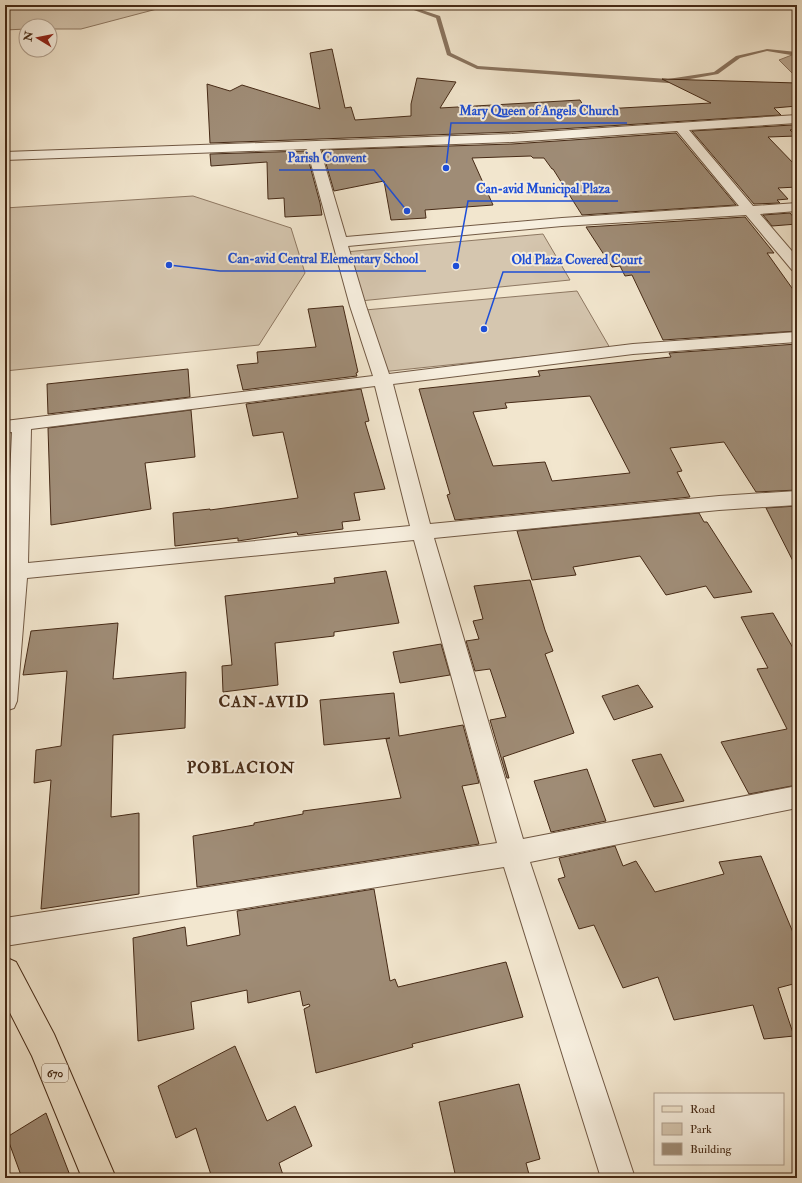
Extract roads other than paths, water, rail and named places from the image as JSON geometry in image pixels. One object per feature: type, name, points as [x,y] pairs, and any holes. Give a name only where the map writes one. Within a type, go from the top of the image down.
[{"type":"main road","name":"670","points":[[5,972],[43,1045],[99,1178]]},
{"type":"street","points":[[5,156],[512,138],[681,128],[797,119]]},
{"type":"street","points":[[681,128],[797,267]]},
{"type":"street","points":[[313,146],[358,306],[383,381],[422,532],[513,853],[618,1178]]},
{"type":"street","points":[[340,242],[562,222],[797,208]]},
{"type":"street","points":[[5,701],[11,573],[13,426],[633,349],[797,337]]},
{"type":"street","points":[[11,573],[711,503],[797,498]]},
{"type":"street","points":[[5,932],[513,853],[797,797]]},
{"type":"waterway","points":[[402,5],[438,17],[449,54],[477,67],[668,81],[716,73],[738,57],[767,50],[797,54]]},
{"type":"place","name":"Mary Queen of Angels Church","points":[[446,168]]},
{"type":"place","name":"Parish Convent","points":[[407,211]]},
{"type":"place","name":"Can-avid Central Elementary School","points":[[169,265]]},
{"type":"place","name":"Can-avid Municipal Plaza","points":[[456,266]]},
{"type":"place","name":"Old Plaza Covered Court","points":[[484,329]]},
{"type":"district","name":"CAN-AVID","points":[[264,701]]},
{"type":"district","name":"POBLACION","points":[[241,767]]}]
